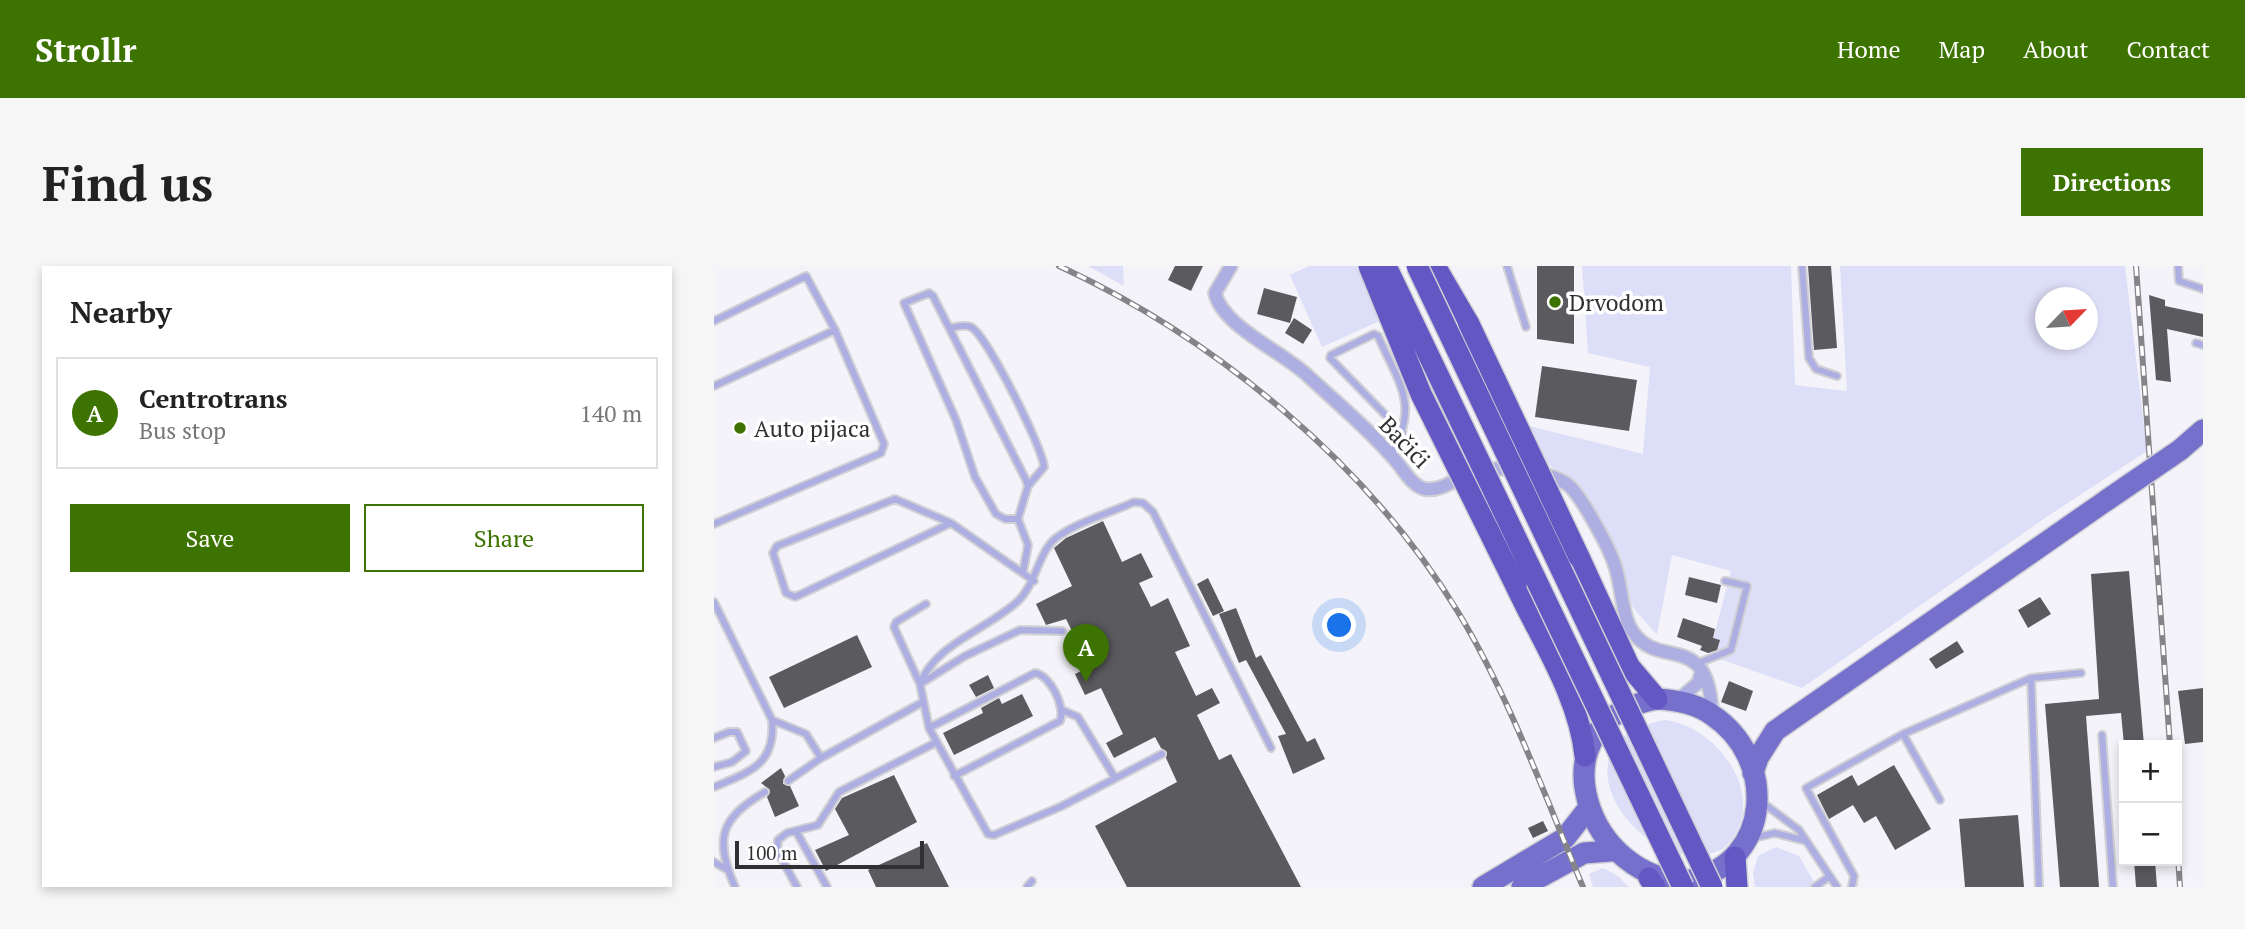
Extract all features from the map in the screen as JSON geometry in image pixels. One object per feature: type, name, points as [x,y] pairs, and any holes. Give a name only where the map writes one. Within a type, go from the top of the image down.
[{"type":"highway","points":[[1369,266],[1421,394],[1569,695],[1583,730],[1585,756]]},
{"type":"highway","points":[[1386,266],[1683,887]]},
{"type":"highway","points":[[1417,266],[1712,887]]},
{"type":"highway","points":[[1435,266],[1469,324],[1629,666],[1667,700]]},
{"type":"highway","points":[[1737,887],[1741,849]]},
{"type":"main road","points":[[1754,774],[1758,758],[1774,730],[2180,450],[2203,430]]},
{"type":"main road","points":[[1667,700],[1712,714],[1730,730],[1754,774],[1759,800],[1741,849],[1706,875],[1688,880],[1652,882],[1611,851],[1587,810],[1582,774],[1585,756],[1593,738],[1605,722],[1638,702],[1667,700]]},
{"type":"main road","points":[[1730,730],[1744,733],[1774,730]]},
{"type":"main road","points":[[1483,887],[1565,838],[1587,810]]},
{"type":"main road","points":[[1522,887],[1584,853],[1611,851]]},
{"type":"street","name":"Bačići","points":[[1231,266],[1215,293],[1222,309],[1236,323],[1297,366],[1391,455],[1416,485],[1424,489],[1434,489],[1476,471],[1524,469],[1568,485],[1594,523],[1615,565],[1633,632],[1644,643],[1685,656],[1699,667]]},
{"type":"street","points":[[1667,700],[1698,683],[1699,667]]},
{"type":"street","points":[[1699,667],[1709,682],[1712,714]]},
{"type":"lane","points":[[1507,266],[1526,327]]},
{"type":"lane","points":[[1802,266],[1809,358],[1816,369],[1837,376]]},
{"type":"lane","points":[[2178,266],[2179,281],[2203,289]]},
{"type":"lane","points":[[714,321],[806,276],[835,330],[884,449],[881,453],[714,524]]},
{"type":"lane","points":[[1018,519],[1004,519],[996,514],[975,477],[956,419],[904,303],[929,293],[933,296],[1028,486]]},
{"type":"lane","points":[[950,328],[972,327],[980,334],[1032,430],[1043,456],[1044,467],[1028,486],[1018,519],[1028,545],[1023,572]]},
{"type":"lane","points":[[714,386],[835,330]]},
{"type":"lane","points":[[1391,455],[1403,433],[1407,403],[1378,335],[1374,334],[1331,355],[1403,433]]},
{"type":"lane","points":[[951,523],[795,597],[786,593],[773,552],[777,546],[895,499],[951,523],[1034,581]]},
{"type":"lane","points":[[920,684],[934,658],[1006,612],[1034,581],[1046,551],[1058,536],[1134,502],[1143,503],[1153,512],[1271,748]]},
{"type":"lane","points":[[1699,667],[1731,650],[1747,586],[1725,581]]},
{"type":"lane","points":[[714,602],[772,720],[774,740],[770,750],[754,768],[714,787]]},
{"type":"lane","points":[[926,604],[896,622],[894,627],[920,684],[929,727],[983,828],[994,835],[1162,754]]},
{"type":"lane","points":[[920,684],[965,656],[1020,630],[1062,631]]},
{"type":"lane","points":[[929,727],[1035,673],[1045,678],[1062,710],[1077,717],[1115,778]]},
{"type":"lane","points":[[1852,887],[1854,876],[1805,791],[1903,734],[2031,678],[2081,673]]},
{"type":"lane","points":[[2031,678],[2039,887]]},
{"type":"lane","points":[[788,781],[821,758],[923,702]]},
{"type":"lane","points":[[954,776],[1060,721],[1062,710]]},
{"type":"lane","points":[[772,720],[806,734],[821,758]]},
{"type":"lane","points":[[714,738],[737,732],[746,751],[732,762],[714,767]]},
{"type":"lane","points":[[1903,734],[1940,800]]},
{"type":"lane","points":[[2102,735],[2113,887]]},
{"type":"lane","points":[[797,887],[776,845],[781,837],[809,829],[822,822],[839,792],[937,742]]},
{"type":"lane","points":[[732,762],[741,776]]},
{"type":"lane","points":[[735,887],[726,869],[721,848],[726,826],[743,805],[765,792]]},
{"type":"lane","points":[[1759,800],[1799,830],[1838,887]]},
{"type":"lane","points":[[796,831],[827,887]]},
{"type":"lane","points":[[1741,849],[1775,833],[1806,841]]},
{"type":"lane","points":[[714,862],[726,869]]},
{"type":"lane","points":[[1815,887],[1830,876]]},
{"type":"shaded area","points":[[1088,266],[1123,266],[1124,286]]},
{"type":"shaded area","points":[[1309,266],[1363,266],[1386,318],[1322,347],[1290,275]]},
{"type":"shaded area","points":[[1582,266],[1791,266],[1795,385],[1847,391],[1840,266],[2125,266],[2147,451],[2048,516],[1802,688],[1709,655],[1731,571],[1672,555],[1657,635],[1631,605],[1595,511],[1578,485],[1544,462],[1529,426],[1643,454],[1650,367],[1588,353]]},
{"type":"shaded area","points":[[1665,720],[1686,726],[1705,737],[1721,752],[1734,770],[1741,790],[1743,811],[1737,831],[1723,849],[1693,855],[1664,848],[1638,831],[1618,807],[1608,781],[1611,755],[1628,733]]},
{"type":"shaded area","points":[[1776,847],[1799,856],[1817,887],[1755,887],[1753,873],[1758,856]]},
{"type":"shaded area","points":[[1603,868],[1618,876],[1629,887],[1593,887],[1589,874]]},
{"type":"building","points":[[1175,266],[1203,266],[1191,291],[1168,280]]},
{"type":"building","name":"Drvodom","points":[[1537,266],[1574,266],[1574,344],[1537,339]]},
{"type":"building","points":[[1808,266],[1831,266],[1837,348],[1814,350]]},
{"type":"building","points":[[1264,288],[1297,297],[1290,323],[1257,314]]},
{"type":"building","points":[[2149,295],[2165,300],[2165,306],[2203,314],[2203,337],[2167,329],[2171,382],[2156,380]]},
{"type":"building","points":[[1294,318],[1312,330],[1303,344],[1285,333]]},
{"type":"building","points":[[1542,366],[1637,380],[1629,431],[1535,417]]},
{"type":"building","points":[[1103,521],[1122,562],[1141,553],[1153,577],[1139,583],[1151,607],[1168,598],[1190,646],[1175,652],[1196,696],[1212,688],[1220,703],[1197,715],[1219,760],[1231,754],[1301,887],[1127,887],[1095,826],[1177,782],[1166,758],[1167,752],[1161,748],[1155,737],[1114,758],[1106,743],[1123,734],[1101,688],[1085,695],[1075,674],[1090,667],[1066,619],[1046,625],[1036,604],[1072,586],[1054,548],[1066,538]]},
{"type":"building","points":[[2129,571],[2144,740],[2124,740],[2121,713],[2086,716],[2099,887],[2060,887],[2045,704],[2099,699],[2091,574]]},
{"type":"building","points":[[1689,577],[1721,585],[1717,603],[1685,595]]},
{"type":"building","points":[[1208,578],[1224,611],[1213,616],[1197,584]]},
{"type":"building","points":[[2040,597],[2051,614],[2028,628],[2018,610]]},
{"type":"building","points":[[1236,608],[1256,658],[1261,655],[1307,742],[1315,738],[1325,759],[1293,774],[1278,736],[1286,734],[1246,660],[1239,663],[1219,614]]},
{"type":"building","points":[[1683,618],[1715,629],[1713,638],[1720,640],[1717,650],[1708,653],[1700,650],[1702,646],[1677,637]]},
{"type":"building","points":[[857,635],[872,667],[784,708],[769,677]]},
{"type":"building","points":[[1957,641],[1964,652],[1936,669],[1929,659]]},
{"type":"building","points":[[988,675],[994,688],[976,697],[969,685]]},
{"type":"building","points":[[1729,681],[1753,691],[1746,711],[1721,702]]},
{"type":"building","points":[[2203,688],[2203,742],[2185,744],[2178,691]]},
{"type":"building","points":[[1022,694],[1033,716],[954,755],[943,733],[983,713],[981,708],[999,698],[1002,704]]},
{"type":"building","points":[[1894,765],[1931,829],[1895,850],[1876,816],[1864,823],[1853,805],[1829,819],[1817,795],[1852,775],[1858,786]]},
{"type":"building","points":[[781,768],[785,776],[783,784],[790,786],[799,806],[775,817],[767,797],[770,790],[761,783]]},
{"type":"building","points":[[894,775],[917,822],[826,871],[815,850],[849,835],[835,809],[842,798]]},
{"type":"building","points":[[2018,815],[2024,887],[1965,887],[1959,819]]},
{"type":"building","points":[[1543,821],[1548,831],[1533,838],[1528,828]]},
{"type":"building","points":[[927,843],[949,887],[876,887],[868,870]]},
{"type":"building","points":[[2134,866],[2155,866],[2157,887],[2136,887]]},
{"type":"railway","points":[[1059,266],[1117,295],[1230,368],[1333,456],[1380,506],[1421,558],[1476,644],[1525,747],[1583,887]]},
{"type":"railway","points":[[2136,266],[2170,740]]},
{"type":"railway","points":[[2179,866],[2180,887]]},
{"type":"place","name":"Drvodom","points":[[1555,302]]},
{"type":"place","name":"Auto pijaca","points":[[740,428]]},
{"type":"place","name":"Centrotrans","points":[[1086,682]]}]
